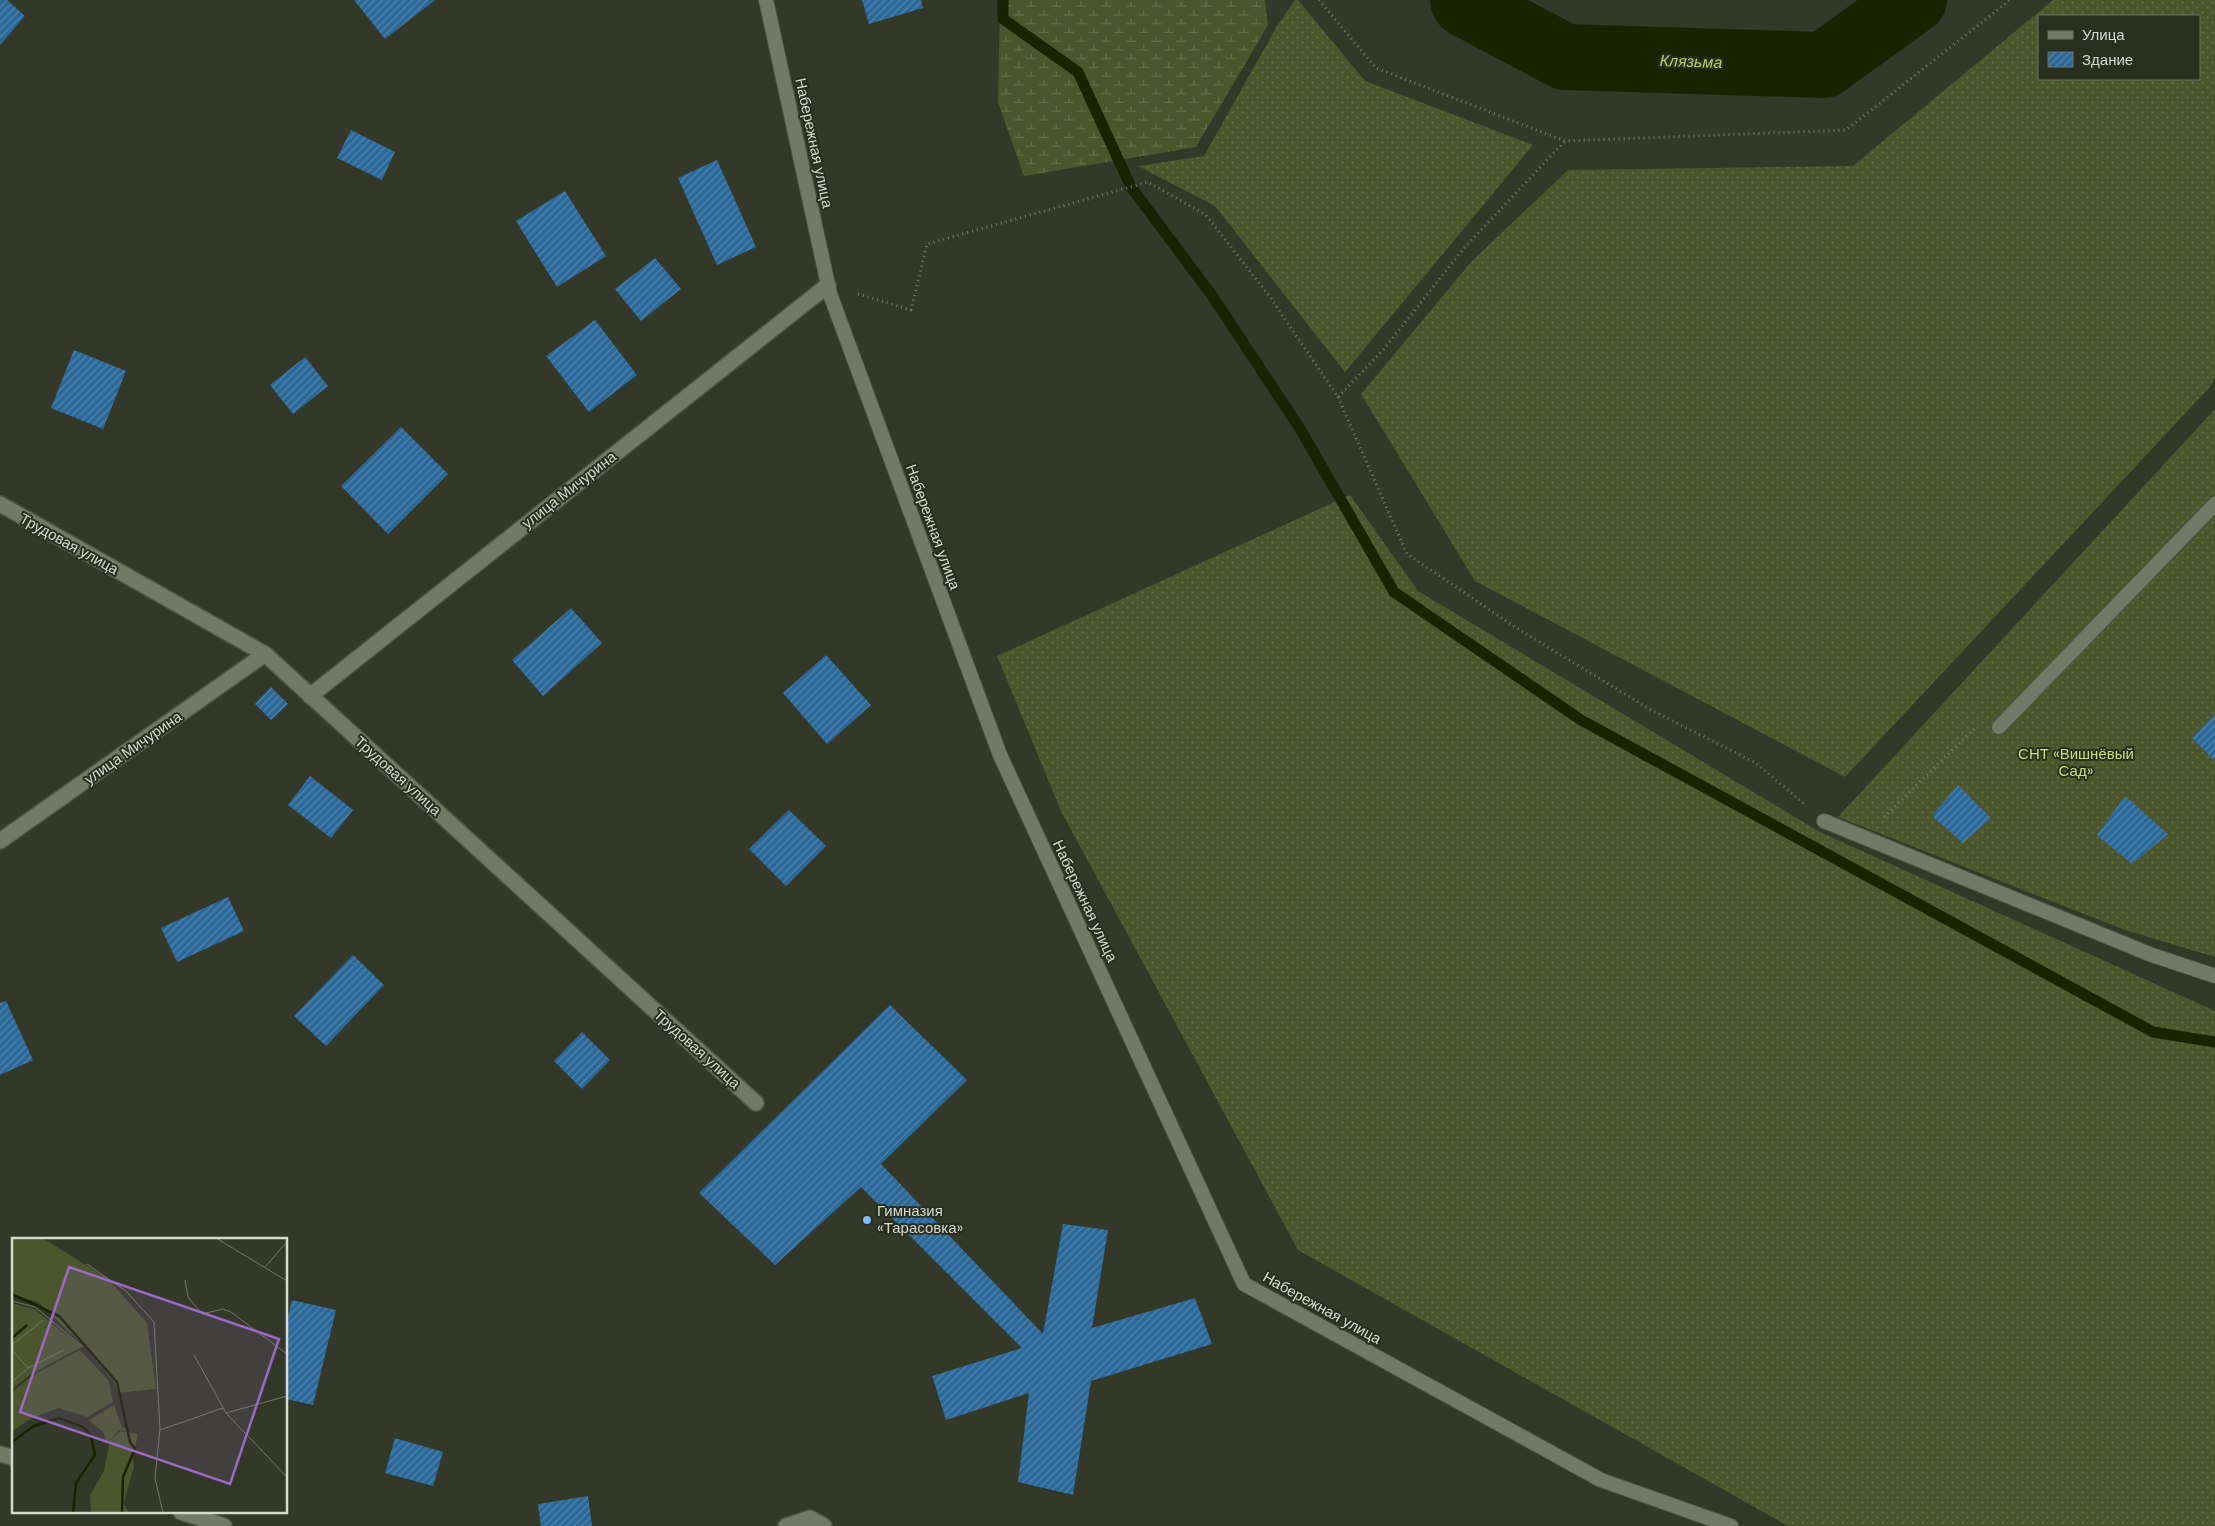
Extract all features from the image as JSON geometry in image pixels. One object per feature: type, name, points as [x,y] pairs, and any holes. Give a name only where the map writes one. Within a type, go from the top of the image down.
[{"type":"street","name":"улица Мичурина","points":[[310,696],[828,285]]},
{"type":"street","name":"Трудовая улица","points":[[0,504],[265,654],[756,1103]]},
{"type":"street","name":"улица Мичурина","points":[[0,841],[265,654]]},
{"type":"street","points":[[188,1514],[224,1526]]},
{"type":"street","points":[[786,1526],[810,1518],[824,1526]]},
{"type":"lane","name":"Набережная улица","points":[[766,0],[828,285],[1000,756],[1244,1284],[1601,1480],[1731,1526]]},
{"type":"lane","points":[[1999,727],[2215,504]]},
{"type":"lane","points":[[1824,820],[2152,955],[2215,976]]},
{"type":"path","points":[[1320,0],[1376,68],[1565,141],[1846,130],[2010,0]]},
{"type":"path","points":[[1338,397],[1384,349],[1464,248],[1565,141]]},
{"type":"path","points":[[828,285],[911,310],[928,244],[1148,182],[1206,215],[1270,297],[1338,397],[1407,554],[1515,627],[1651,710],[1756,763],[1824,820]]},
{"type":"path","points":[[1880,816],[1886,817],[1982,720],[1999,727]]},
{"type":"green space","points":[[1000,0],[1265,0],[1268,25],[1196,147],[1024,176],[998,102]]},
{"type":"green space","points":[[1295,0],[1298,0],[1365,81],[1533,145],[1345,372],[1215,206],[1138,166],[1204,156],[1277,26]]},
{"type":"green space","points":[[2053,0],[2215,0],[2215,378],[2209,388],[1845,777],[1475,581],[1361,394],[1472,261],[1568,170],[1853,166]]},
{"type":"green space","name":"СНТ «Вишнёвый Сад»","points":[[2215,409],[2215,957],[2125,930],[1838,817]]},
{"type":"green space","points":[[1350,495],[1418,591],[1820,832],[2215,1011],[2215,1526],[1788,1526],[1298,1250],[1061,811],[997,656]]},
{"type":"building","points":[[0,0],[7,0],[25,16],[0,45]]},
{"type":"building","points":[[354,0],[435,0],[385,39]]},
{"type":"building","points":[[862,0],[921,0],[923,8],[869,24]]},
{"type":"building","points":[[351,130],[395,152],[382,180],[337,158]]},
{"type":"building","points":[[717,160],[756,247],[717,265],[678,178]]},
{"type":"building","points":[[565,191],[606,256],[557,287],[516,221]]},
{"type":"building","points":[[655,258],[681,289],[641,321],[615,289]]},
{"type":"building","points":[[595,320],[637,375],[589,412],[546,356]]},
{"type":"building","points":[[74,350],[126,371],[103,429],[51,408]]},
{"type":"building","points":[[305,357],[328,386],[293,414],[270,385]]},
{"type":"building","points":[[401,427],[448,474],[388,534],[341,486]]},
{"type":"building","points":[[571,608],[602,643],[543,696],[512,660]]},
{"type":"building","points":[[826,655],[871,705],[827,744],[783,693]]},
{"type":"building","points":[[271,687],[288,704],[271,720],[255,704]]},
{"type":"building","points":[[2215,714],[2215,761],[2192,738]]},
{"type":"building","points":[[310,776],[353,810],[331,838],[288,805]]},
{"type":"building","points":[[1958,785],[1991,818],[1963,843],[1932,816]]},
{"type":"building","points":[[2125,796],[2168,834],[2132,864],[2097,835]]},
{"type":"building","points":[[789,810],[826,846],[786,886],[749,849]]},
{"type":"building","points":[[228,897],[244,931],[177,962],[161,928]]},
{"type":"building","points":[[353,955],[384,985],[326,1046],[294,1016]]},
{"type":"building","points":[[6,1001],[33,1060],[0,1075],[0,1003]]},
{"type":"building","points":[[890,1005],[967,1080],[881,1164],[1043,1334],[1063,1224],[1108,1230],[1092,1328],[1195,1298],[1212,1344],[1091,1381],[1073,1495],[1018,1482],[1029,1393],[946,1420],[932,1376],[1022,1348],[861,1187],[775,1265],[699,1193]]},
{"type":"building","points":[[582,1032],[610,1060],[582,1089],[554,1061]]},
{"type":"building","points":[[292,1300],[336,1310],[313,1405],[288,1399],[288,1317]]},
{"type":"building","points":[[395,1438],[443,1452],[433,1486],[385,1473]]},
{"type":"building","points":[[588,1496],[592,1526],[541,1526],[538,1504]]},
{"type":"waterway","points":[[1003,0],[1003,19],[1078,72],[1131,187],[1213,297],[1299,427],[1394,592],[1581,720],[2153,1032],[2215,1042]]},
{"type":"waterway","name":"Клязьма","points":[[1463,0],[1465,4],[1565,57],[1824,65],[1914,0]]},
{"type":"place","name":"Гимназия «Тарасовка»","points":[[867,1220]]}]
